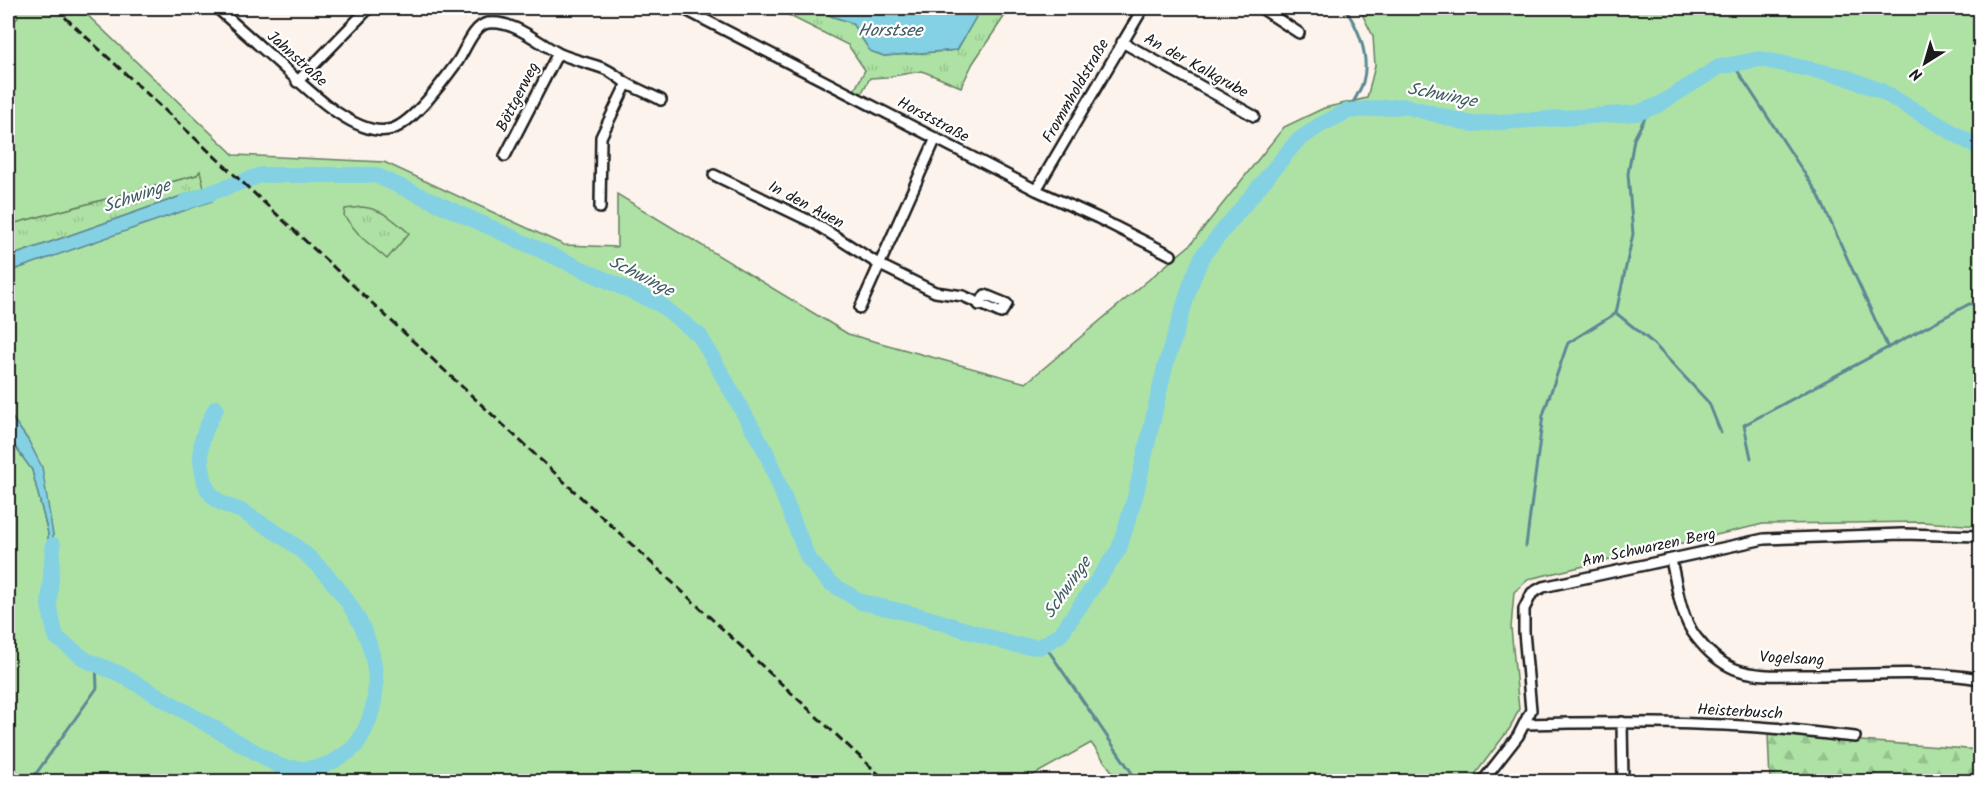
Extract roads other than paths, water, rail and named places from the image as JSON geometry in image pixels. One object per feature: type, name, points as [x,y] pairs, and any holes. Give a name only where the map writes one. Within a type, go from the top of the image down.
[{"type":"street","name":"Jahnstraße","points":[[217,8],[330,109],[368,128],[391,129],[424,104],[460,58],[478,28],[485,24],[501,23],[531,36],[558,52],[607,70],[661,100]]},
{"type":"street","points":[[297,81],[369,8]]},
{"type":"street","name":"Horststraße","points":[[682,8],[1036,190],[1171,255]]},
{"type":"street","name":"Frommholdstraße","points":[[1036,190],[1143,8]]},
{"type":"street","points":[[1261,8],[1299,33]]},
{"type":"street","name":"An der Kalkgrube","points":[[1122,42],[1254,116]]},
{"type":"street","name":"Böttgerweg","points":[[505,156],[558,52]]},
{"type":"street","points":[[600,208],[601,136],[627,83]]},
{"type":"street","points":[[860,308],[936,138]]},
{"type":"street","name":"In den Auen","points":[[714,175],[814,223],[880,265],[935,292],[963,296],[979,305]]},
{"type":"street","name":"Am Schwarzen Berg","points":[[1482,782],[1525,724],[1531,710],[1524,609],[1532,593],[1543,587],[1764,539],[1902,534],[1980,536]]},
{"type":"street","name":"Vogelsang","points":[[1671,560],[1684,612],[1695,636],[1711,654],[1735,669],[1764,675],[1853,676],[1940,673],[1980,679]]},
{"type":"street","points":[[1622,722],[1623,782]]},
{"type":"street","name":"Heisterbusch","points":[[1525,724],[1622,722],[1762,727],[1855,737]]},
{"type":"water","name":"Horstsee","points":[[981,8],[957,50],[884,56],[870,51],[852,23],[831,16],[823,9]]},
{"type":"water","points":[[204,188],[205,195],[212,201],[8,272],[8,257]]},
{"type":"water","points":[[8,412],[28,440],[42,467],[53,535],[49,606],[48,533],[32,470],[8,437]]},
{"type":"waterway","points":[[1344,8],[1362,43],[1365,63],[1362,86],[1348,111]]},
{"type":"waterway","name":"Schwinge","points":[[185,202],[261,175],[375,175],[661,305],[700,336],[766,452],[808,558],[829,582],[861,602],[921,616],[1014,645],[1039,647],[1060,635],[1119,549],[1135,497],[1165,367],[1191,283],[1203,255],[1296,142],[1320,125],[1348,111],[1405,106],[1471,124],[1637,113],[1658,105],[1719,67],[1760,59],[1843,76],[1881,91],[1980,147]]},
{"type":"waterway","points":[[1733,64],[1818,194],[1888,348]]},
{"type":"waterway","points":[[1526,546],[1543,415],[1566,348],[1568,343],[1616,313],[1633,234],[1628,174],[1634,139],[1650,108]]},
{"type":"waterway","points":[[1751,458],[1744,425],[1969,304],[1980,304]]},
{"type":"waterway","points":[[1616,313],[1653,343],[1709,403],[1721,433]]},
{"type":"waterway","points":[[53,545],[49,606],[56,637],[86,660],[120,674],[281,767],[305,769],[320,767],[351,750],[356,745],[370,716],[376,686],[373,657],[363,629],[348,602],[306,555],[282,536],[243,512],[218,501],[208,490],[201,463],[201,447],[216,408]]},
{"type":"waterway","points":[[1044,644],[1138,782]]},
{"type":"waterway","points":[[30,782],[97,688],[96,664]]},
{"type":"waterway","points":[[317,768],[321,782]]},
{"type":"railway","points":[[55,8],[887,782]]}]
